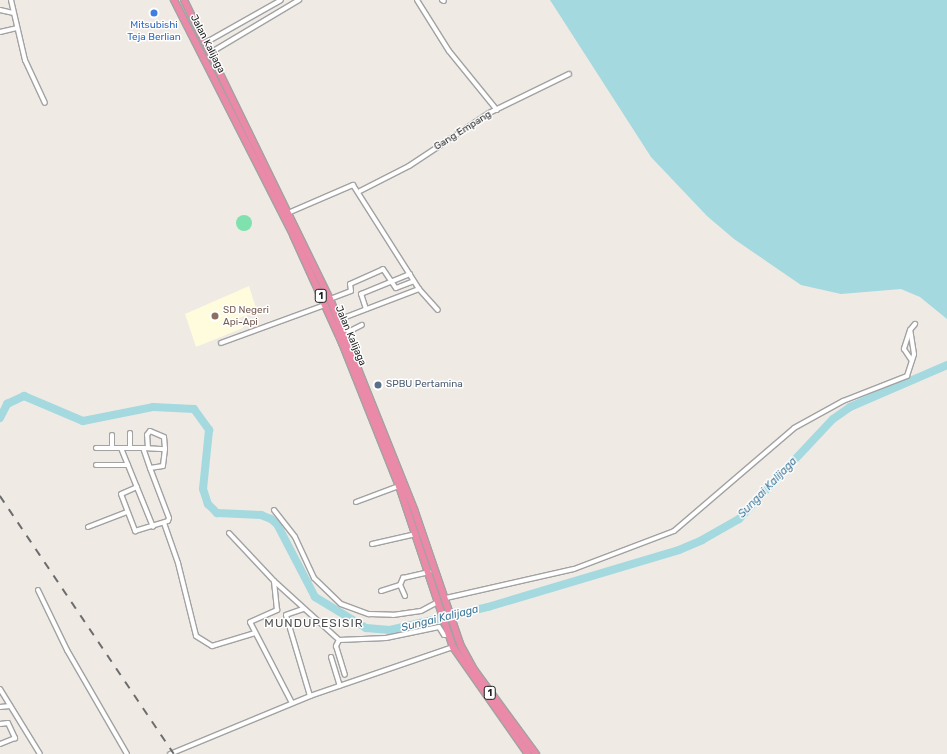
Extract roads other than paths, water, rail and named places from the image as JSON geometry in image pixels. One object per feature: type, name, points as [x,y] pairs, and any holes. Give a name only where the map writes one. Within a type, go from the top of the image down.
[{"type":"highway","name":"Jalan Kalijaga","points":[[174,0],[326,305],[399,486],[429,572],[448,635]]},
{"type":"highway","name":"Jalan Kalijaga","points":[[184,0],[330,299],[455,625],[475,672],[536,754]]},
{"type":"highway","points":[[191,32],[198,28]]},
{"type":"highway","name":"1","points":[[448,635],[453,647],[528,754]]},
{"type":"street","points":[[11,0],[13,13],[27,64],[45,103]]},
{"type":"street","points":[[205,43],[282,0]]},
{"type":"street","points":[[210,53],[299,0]]},
{"type":"street","points":[[417,0],[449,51],[497,110]]},
{"type":"street","points":[[0,10],[13,13]]},
{"type":"street","points":[[0,32],[17,28]]},
{"type":"street","name":"Gang Empang","points":[[360,192],[409,166],[497,110],[569,74]]},
{"type":"street","points":[[288,213],[347,186],[354,185],[360,192],[419,289],[438,310]]},
{"type":"street","points":[[330,299],[351,291],[350,284],[382,269],[397,288],[414,281]]},
{"type":"street","points":[[366,309],[361,294],[393,283],[410,274]]},
{"type":"street","points":[[338,320],[419,289]]},
{"type":"street","points":[[221,343],[326,305]]},
{"type":"street","points":[[912,361],[904,349],[910,330],[915,324]]},
{"type":"street","points":[[344,334],[362,325]]},
{"type":"street","points":[[446,599],[574,569],[661,538],[687,521],[794,428],[843,401],[907,376],[912,361],[914,342],[910,330]]},
{"type":"street","points":[[137,486],[122,493],[127,512],[136,532],[164,523],[169,518],[150,468],[145,448],[150,431],[163,436],[165,449],[163,466],[150,468]]},
{"type":"street","points":[[130,433],[130,448]]},
{"type":"street","points":[[112,435],[112,448]]},
{"type":"street","points":[[96,448],[165,449]]},
{"type":"street","points":[[121,448],[153,527]]},
{"type":"street","points":[[96,464],[128,465]]},
{"type":"street","points":[[356,502],[399,486]]},
{"type":"street","points":[[274,510],[295,537],[314,578],[341,604],[369,614],[393,616],[421,611],[438,603]]},
{"type":"street","points":[[88,527],[127,512]]},
{"type":"street","points":[[164,523],[178,563],[196,636],[212,646],[255,633]]},
{"type":"street","points":[[229,533],[274,581],[303,609],[339,640],[386,638],[439,627],[444,635],[448,635]]},
{"type":"street","points":[[372,544],[416,534]]},
{"type":"street","points":[[405,596],[400,585],[403,578],[429,572]]},
{"type":"street","points":[[274,581],[278,608],[250,622],[292,703]]},
{"type":"street","points":[[381,591],[400,585]]},
{"type":"street","points":[[38,590],[67,650],[127,754]]},
{"type":"street","points":[[303,609],[286,615],[310,696]]},
{"type":"street","points":[[339,640],[336,646],[345,675]]},
{"type":"street","points":[[170,754],[310,696],[453,647]]},
{"type":"street","points":[[331,657],[340,686]]},
{"type":"street","points":[[0,689],[40,754]]},
{"type":"street","points":[[0,707],[10,706]]},
{"type":"street","points":[[0,724],[7,722],[15,738],[0,744]]},
{"type":"water","points":[[550,0],[947,0],[947,319],[920,297],[901,289],[841,294],[801,285],[734,239],[707,216],[651,157]]},
{"type":"waterway","name":"Sungai Kalijaga","points":[[0,418],[7,404],[24,396],[83,421],[153,407],[194,409],[209,430],[203,489],[208,504],[217,513],[261,515],[271,519],[277,524],[315,597],[366,628],[390,630],[488,607],[679,550],[702,540],[739,519],[833,419],[850,407],[947,365]]},
{"type":"railway","points":[[0,496],[174,754]]},
{"type":"place","name":"Mitsubishi Teja Berlian","points":[[154,13]]},
{"type":"place","name":"SD Negeri Api-Api","points":[[215,316]]},
{"type":"place","name":"SPBU Pertamina","points":[[378,385]]},
{"type":"district","name":"MUNDUPESISIR","points":[[314,624]]}]
